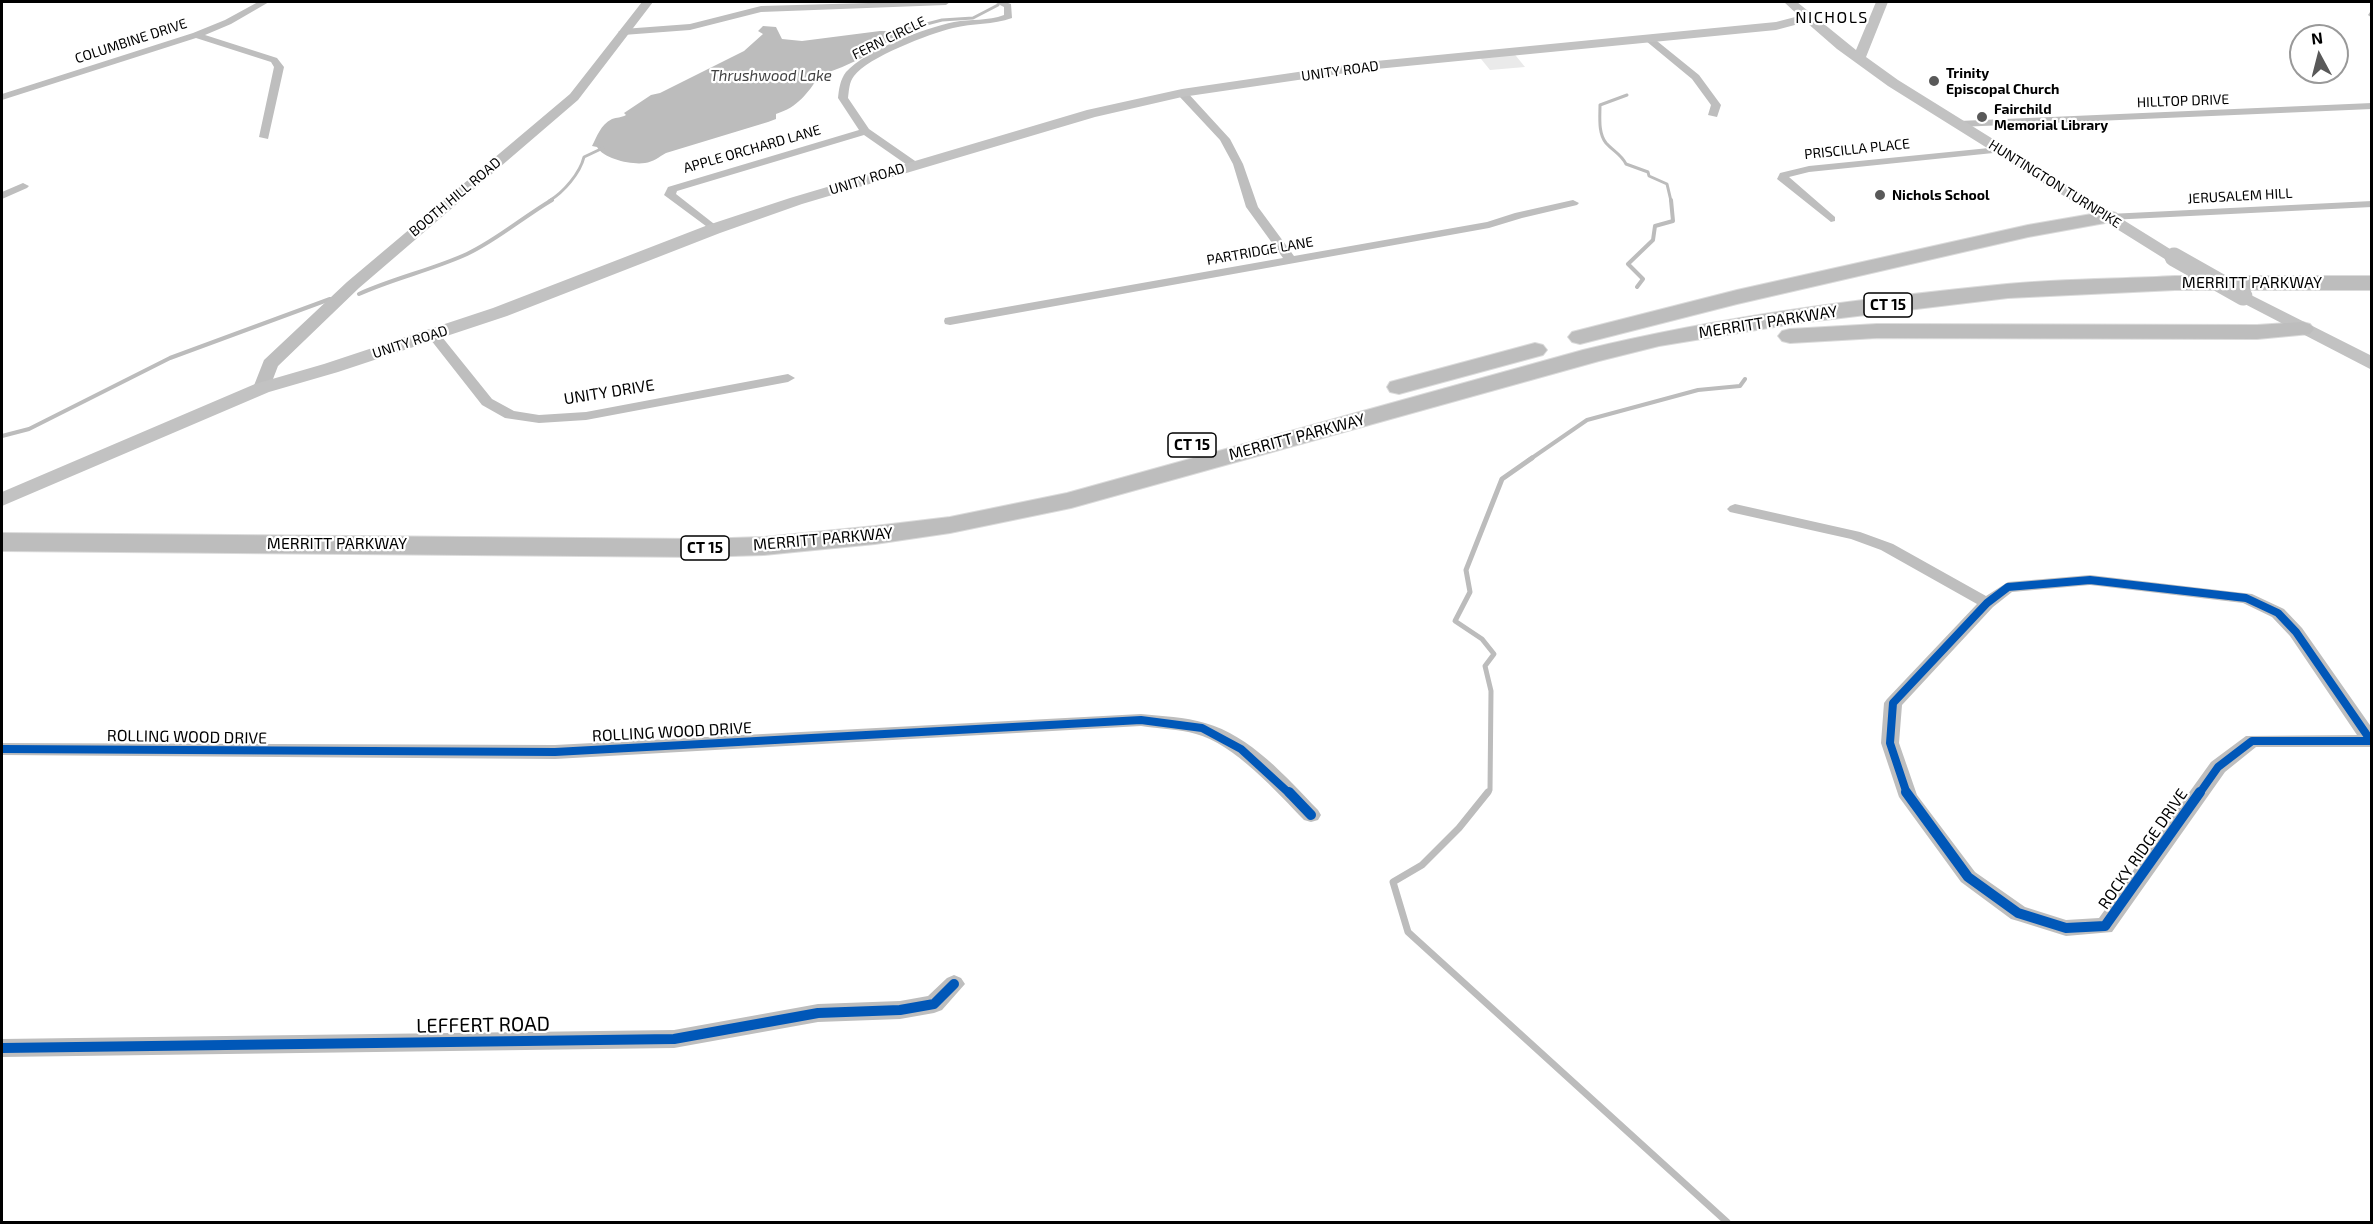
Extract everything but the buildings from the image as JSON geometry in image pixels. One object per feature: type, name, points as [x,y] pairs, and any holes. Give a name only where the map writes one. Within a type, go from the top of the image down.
[{"type":"highway","points":[[1580,337],[1643,319],[1757,292],[2109,217]]},
{"type":"highway","name":"MERRITT PARKWAY","points":[[2,526],[645,534],[769,529],[834,523],[933,509],[1054,482],[1580,337],[1762,302],[1917,283],[2100,271],[2372,269]]},
{"type":"highway","name":"MERRITT PARKWAY","points":[[2,542],[698,548],[831,541],[920,530],[1024,511],[1486,386],[1592,355],[1659,339],[1810,314],[2008,291],[2175,283],[2372,284]]},
{"type":"highway","points":[[2297,283],[2372,290]]},
{"type":"highway","points":[[1486,386],[1714,344],[1808,334],[1877,331],[2257,332],[2302,329]]},
{"type":"main road","name":"HUNTINGTON TURNPIKE","points":[[1790,2],[1859,58],[1999,150],[2174,257],[2302,329],[2372,364]]},
{"type":"main road","points":[[1859,58],[1882,2]]},
{"type":"main road","name":"UNITY ROAD","points":[[1776,26],[1807,18]]},
{"type":"main road","name":"UNITY ROAD","points":[[2,500],[262,388],[500,312],[714,229],[796,201],[1092,113],[1182,93],[1366,66],[1776,26],[1820,28]]},
{"type":"street","name":"COLUMBINE DRIVE","points":[[2,97],[196,35],[228,22],[253,6],[265,2]]},
{"type":"street","name":"BOOTH HILL ROAD","points":[[262,388],[270,364],[430,218],[574,97],[647,2]]},
{"type":"street","name":"FERN CIRCLE","points":[[623,32],[690,27],[761,9],[946,2]]},
{"type":"street","name":"FERN CIRCLE","points":[[914,165],[865,131],[843,98],[849,75],[862,63],[930,32],[955,25],[999,20],[1009,16],[1008,6],[998,2]]},
{"type":"street","points":[[196,35],[274,60],[279,66],[264,137]]},
{"type":"street","points":[[1650,39],[1710,93],[1716,105],[1713,115]]},
{"type":"street","points":[[1182,93],[1225,139],[1238,164],[1252,207],[1292,261]]},
{"type":"street","name":"HILLTOP DRIVE","points":[[1959,124],[2372,106]]},
{"type":"street","name":"APPLE ORCHARD LANE","points":[[714,229],[670,195],[672,189],[865,131]]},
{"type":"street","name":"PRISCILLA PLACE","points":[[1831,219],[1789,186],[1784,176],[1809,169],[1999,150]]},
{"type":"street","points":[[2,196],[23,186]]},
{"type":"street","name":"PARTRIDGE LANE","points":[[950,321],[1489,225],[1519,215],[1573,203]]},
{"type":"street","name":"JERUSALEM HILL","points":[[2109,217],[2372,204]]},
{"type":"street","name":"UNITY DRIVE","points":[[433,335],[487,402],[510,415],[538,419],[586,416],[788,378]]},
{"type":"street","points":[[1735,509],[1855,534],[1887,546],[1987,603]]},
{"type":"street","name":"ROCKY RIDGE DRIVE","points":[[2090,580],[2246,597],[2277,613],[2296,632],[2372,741],[2252,741],[2218,767],[2105,926],[2066,928],[2018,913],[1968,877],[1908,796],[1890,743],[1893,703],[1987,603],[2008,587],[2090,580]]},
{"type":"street","name":"ROLLING WOOD DRIVE","points":[[2,749],[555,752],[1141,720],[1202,728],[1241,749],[1275,778],[1311,815]]},
{"type":"street","name":"LEFFERT ROAD","points":[[2,1048],[674,1040],[818,1013],[900,1010],[934,1004],[954,984]]},
{"type":"shaded area","points":[[1512,51],[1525,67],[1490,70],[1477,54]]},
{"type":"water","name":"Thrushwood Lake","points":[[763,26],[776,27],[782,39],[802,41],[880,31],[898,31],[898,34],[878,51],[820,75],[801,99],[790,108],[776,114],[776,119],[768,122],[666,153],[645,163],[618,160],[592,146],[599,131],[612,119],[626,115],[624,113],[651,95],[660,93],[744,51],[763,34],[758,31]]},
{"type":"waterway","points":[[892,33],[942,20],[973,18],[998,5]]},
{"type":"waterway","points":[[1627,95],[1600,105],[1603,139],[1626,164],[1648,172],[1649,176],[1667,184],[1671,201]]},
{"type":"waterway","points":[[549,201],[571,182],[584,157],[603,148]]},
{"type":"waterway","points":[[359,294],[467,254],[552,200]]},
{"type":"waterway","points":[[1637,287],[1643,279],[1628,264],[1653,240],[1655,226],[1673,221],[1671,200]]},
{"type":"waterway","points":[[2,436],[29,429],[170,358],[330,299]]},
{"type":"waterway","points":[[1529,460],[1587,420],[1698,390],[1740,386],[1745,379]]},
{"type":"waterway","points":[[1487,794],[1490,790],[1491,691],[1485,666],[1494,654],[1482,639],[1455,621],[1470,592],[1466,570],[1502,479],[1532,458]]},
{"type":"waterway","points":[[1488,792],[1459,828],[1422,865],[1393,882],[1408,932],[1727,1222]]},
{"type":"cycle path","points":[[2090,580],[2246,598],[2278,613],[2296,632],[2371,741],[2252,741],[2218,767],[2105,926],[2066,928],[2018,913],[1968,877],[1908,797],[1890,743],[1893,703],[1987,603],[2008,587],[2090,580]]},
{"type":"cycle path","points":[[2,749],[555,752],[1141,720],[1202,728],[1241,749],[1275,778],[1311,815]]},
{"type":"cycle path","points":[[2,1048],[674,1039],[818,1013],[900,1010],[934,1004],[954,984]]},
{"type":"place","name":"Trinity Episcopal Church","points":[[1934,81]]},
{"type":"place","name":"Fairchild Memorial Library","points":[[1982,117]]},
{"type":"place","name":"Nichols School","points":[[1880,195]]},
{"type":"district","name":"NICHOLS","points":[[1832,18]]}]
